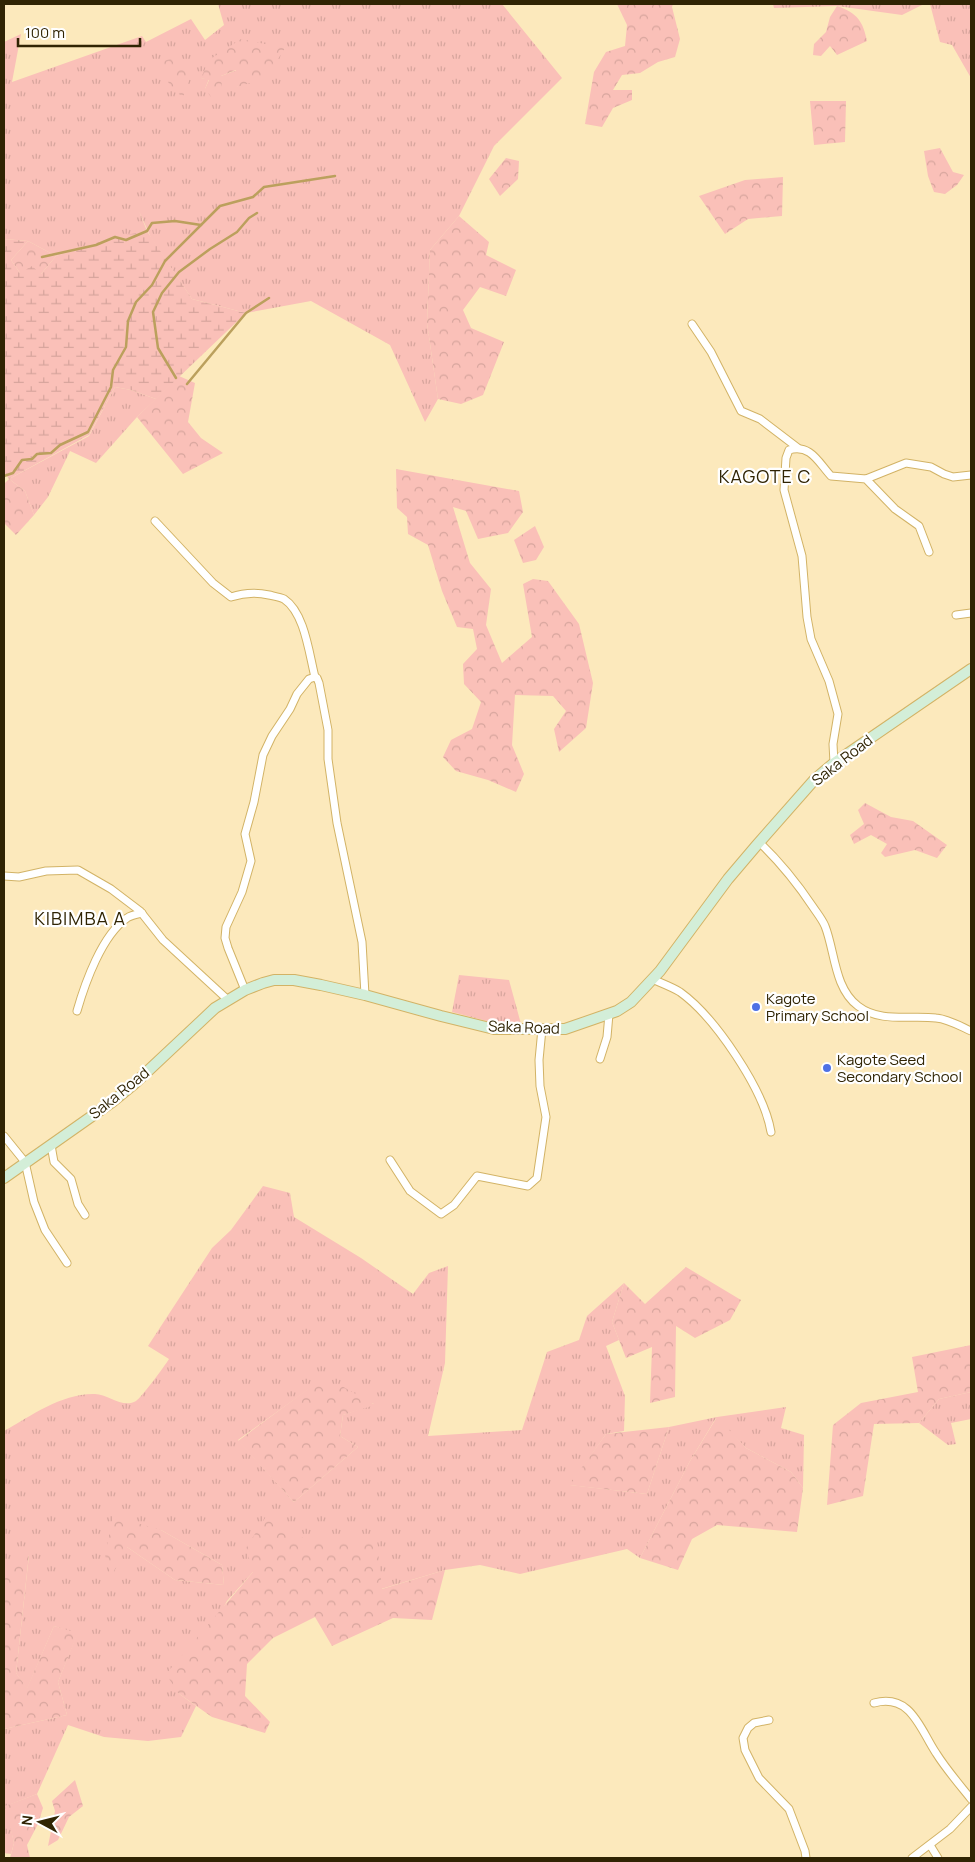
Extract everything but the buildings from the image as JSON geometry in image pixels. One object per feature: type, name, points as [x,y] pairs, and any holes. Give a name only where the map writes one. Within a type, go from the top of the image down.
[{"type":"main road","name":"Saka Road","points":[[4,1178],[126,1090],[207,1015],[245,990],[274,980],[294,980],[365,995],[494,1029],[573,1027],[623,1008],[660,971],[728,879],[815,779],[834,763],[971,668]]},
{"type":"street","points":[[692,324],[715,359],[741,411],[760,419],[798,448],[809,451],[831,476],[866,479],[906,463],[932,467],[953,477],[971,476]]},
{"type":"street","points":[[798,448],[789,450],[786,458],[784,490],[802,556],[807,617],[811,639],[829,681],[838,714],[833,744],[834,763]]},
{"type":"street","points":[[866,479],[895,509],[920,526],[929,552]]},
{"type":"street","points":[[155,521],[213,583],[231,597],[246,593],[261,593],[283,599],[292,608],[302,624],[314,677],[317,678],[319,683],[328,730],[328,759],[337,824],[362,942],[365,995]]},
{"type":"street","points":[[956,615],[971,613]]},
{"type":"street","points":[[245,990],[225,938],[226,927],[242,892],[251,860],[245,834],[256,794],[263,755],[297,694],[309,679],[314,677]]},
{"type":"street","points":[[759,842],[782,864],[825,925],[833,960],[844,989],[857,1005],[871,1013],[900,1018],[948,1020],[971,1031]]},
{"type":"street","points":[[4,876],[18,876],[46,871],[78,870],[111,889],[142,913],[163,940],[228,1000]]},
{"type":"street","points":[[77,1011],[93,965],[107,941],[118,926],[128,917],[142,913]]},
{"type":"street","points":[[652,979],[680,992],[708,1018],[756,1086],[768,1117],[771,1132]]},
{"type":"street","points":[[600,1059],[607,1037],[609,1014]]},
{"type":"street","points":[[390,1160],[410,1191],[441,1214],[454,1205],[477,1176],[528,1186],[537,1178],[546,1117],[540,1086],[539,1060],[542,1029]]},
{"type":"street","points":[[4,1136],[25,1162],[34,1202],[44,1230],[67,1263]]},
{"type":"street","points":[[51,1145],[54,1162],[71,1179],[78,1204],[86,1215]]},
{"type":"street","points":[[874,1704],[881,1701],[894,1702],[911,1713],[920,1723],[934,1751],[947,1770],[971,1799]]},
{"type":"street","points":[[769,1720],[754,1723],[748,1728],[743,1738],[745,1750],[759,1778],[789,1809],[806,1858]]},
{"type":"street","points":[[912,1858],[950,1829],[971,1807]]},
{"type":"street","points":[[930,1845],[938,1858]]},
{"type":"green space","points":[[218,4],[502,4],[562,78],[494,146],[459,216],[430,250],[427,323],[438,399],[425,422],[390,345],[311,301],[246,313],[192,299],[151,238],[139,211],[147,231],[56,256],[28,241],[4,239],[4,42],[21,34],[12,82],[142,36],[146,42],[191,19],[205,40],[224,25]],"holes":[[[285,48],[237,87],[237,70],[221,76],[205,89],[209,79],[201,78]]]},
{"type":"green space","points":[[617,4],[673,4],[672,7],[680,39],[675,57],[658,62],[640,73],[622,75],[613,90],[632,90],[632,100],[613,108],[602,127],[585,124],[594,72],[606,52],[625,46],[627,25]]},
{"type":"green space","points":[[773,4],[924,4],[902,15],[837,6],[774,8]]},
{"type":"green space","points":[[930,4],[971,4],[971,78],[952,45],[940,42]]},
{"type":"green space","points":[[837,6],[855,15],[864,28],[867,41],[837,55],[830,46],[821,56],[813,55],[814,44],[826,32],[830,17]]},
{"type":"green space","points":[[241,39],[285,48],[266,78],[237,87],[236,70],[221,76],[222,87],[211,97],[205,89],[209,80],[201,78],[209,60]]},
{"type":"green space","points":[[178,57],[190,78],[183,97],[171,88],[159,62]]},
{"type":"green space","points":[[810,101],[846,101],[845,142],[814,145]]},
{"type":"green space","points":[[940,148],[953,172],[964,175],[957,185],[945,194],[934,192],[928,176],[924,151]]},
{"type":"green space","points":[[506,158],[519,161],[518,179],[500,196],[489,179]]},
{"type":"green space","points":[[783,177],[782,216],[748,219],[725,234],[699,196],[745,180]]},
{"type":"green space","points":[[459,216],[489,242],[486,255],[516,270],[506,296],[480,287],[463,310],[471,328],[504,342],[483,395],[461,404],[438,399],[427,323],[430,250]]},
{"type":"green space","points":[[147,231],[192,299],[246,313],[156,399],[131,390],[115,387],[89,435],[9,479],[4,472],[4,239],[28,241],[11,260],[20,273],[32,266],[41,274],[56,256],[115,237]]},
{"type":"green space","points":[[28,241],[56,256],[41,274],[20,273],[11,260]]},
{"type":"green space","points":[[179,376],[195,383],[188,422],[201,438],[223,453],[183,474],[137,417]]},
{"type":"green space","points":[[115,387],[131,390],[156,399],[137,417],[96,463],[70,451],[48,497],[34,515],[25,491],[9,479],[89,436]]},
{"type":"green space","points":[[396,469],[519,491],[523,512],[508,533],[478,539],[466,511],[453,507],[470,563],[491,589],[486,625],[502,663],[532,637],[523,584],[533,579],[548,581],[579,624],[593,683],[586,728],[559,752],[554,729],[566,711],[553,696],[515,695],[512,745],[524,774],[516,792],[488,780],[456,771],[443,757],[451,740],[472,729],[481,702],[464,684],[463,664],[477,649],[473,629],[457,627],[442,591],[428,545],[408,534],[407,517],[397,508]]},
{"type":"green space","points":[[9,479],[25,491],[34,515],[16,535],[4,523],[4,484]]},
{"type":"green space","points":[[535,526],[544,547],[536,560],[523,563],[514,540]]},
{"type":"green space","points":[[865,803],[891,817],[913,821],[947,845],[937,858],[915,850],[885,857],[881,853],[887,844],[871,835],[854,844],[850,835],[864,824],[858,810]]},
{"type":"green space","points":[[459,975],[509,980],[521,1024],[498,1024],[452,1012]]},
{"type":"green space","points":[[263,1186],[290,1193],[294,1217],[361,1258],[413,1294],[429,1273],[448,1266],[445,1363],[428,1436],[522,1430],[547,1352],[579,1340],[587,1316],[624,1283],[612,1322],[619,1340],[606,1346],[625,1396],[624,1431],[606,1434],[570,1485],[647,1494],[669,1427],[717,1417],[786,1407],[781,1428],[804,1435],[803,1488],[791,1472],[746,1448],[716,1418],[690,1461],[640,1558],[627,1549],[520,1574],[480,1565],[445,1570],[381,1589],[376,1541],[306,1540],[253,1572],[227,1601],[178,1693],[196,1706],[181,1737],[148,1741],[104,1737],[68,1725],[37,1794],[6,1806],[14,1843],[11,1854],[4,1853],[4,1729],[67,1715],[58,1682],[77,1634],[54,1626],[27,1689],[16,1673],[29,1555],[4,1576],[4,1431],[47,1406],[71,1397],[95,1394],[126,1403],[139,1399],[169,1359],[148,1346],[212,1248],[231,1230]],"holes":[[[313,1386],[374,1404],[343,1415],[340,1436],[358,1447],[294,1502],[238,1440]],[[161,1530],[222,1565],[224,1585],[175,1580],[127,1547]]]},
{"type":"green space","points":[[686,1267],[741,1300],[730,1320],[695,1338],[676,1326],[675,1397],[650,1403],[652,1347],[626,1358],[612,1322],[624,1283],[645,1304]]},
{"type":"green space","points":[[971,1345],[971,1392],[939,1399],[919,1423],[874,1424],[863,1496],[827,1505],[833,1425],[861,1403],[918,1392],[912,1357]]},
{"type":"green space","points":[[340,1385],[375,1405],[343,1415],[340,1436],[358,1447],[294,1502],[238,1441],[312,1386]]},
{"type":"green space","points":[[971,1392],[971,1419],[951,1423],[956,1444],[948,1445],[919,1423],[939,1399]]},
{"type":"green space","points":[[717,1417],[746,1448],[791,1472],[803,1488],[797,1532],[717,1525],[692,1539],[678,1570],[640,1558],[690,1461]]},
{"type":"green space","points":[[669,1427],[647,1494],[569,1485],[606,1434]]},
{"type":"green space","points":[[267,1515],[306,1540],[377,1540],[382,1589],[445,1570],[432,1620],[393,1618],[332,1646],[315,1617],[273,1638],[247,1664],[245,1696],[270,1722],[265,1733],[212,1717],[178,1693],[166,1674],[253,1572],[246,1548]]},
{"type":"green space","points":[[113,1516],[161,1530],[222,1565],[224,1585],[175,1580],[127,1547],[111,1577],[105,1555]]},
{"type":"green space","points":[[29,1554],[16,1673],[27,1688],[54,1626],[78,1633],[58,1682],[67,1715],[4,1729],[4,1576],[7,1571]]},
{"type":"green space","points":[[75,1780],[83,1806],[69,1817],[58,1840],[48,1846],[55,1811],[52,1801]]},
{"type":"green space","points":[[37,1794],[43,1808],[38,1824],[27,1845],[30,1858],[10,1858],[14,1843],[5,1806]]},
{"type":"waterway","points":[[4,476],[13,473],[22,460],[32,459],[37,454],[51,453],[60,445],[88,432],[111,387],[113,370],[126,347],[128,321],[136,302],[152,285],[165,261],[220,206],[253,197],[264,187],[335,176]]},
{"type":"waterway","points":[[176,378],[158,348],[153,312],[162,293],[179,272],[237,232],[249,218],[257,213]]},
{"type":"waterway","points":[[42,257],[96,245],[115,237],[126,240],[147,231],[152,223],[175,221],[201,225]]},
{"type":"waterway","points":[[187,384],[246,313],[269,298]]},
{"type":"place","name":"Kagote Primary School","points":[[756,1007]]},
{"type":"place","name":"Kagote Seed Secondary School","points":[[827,1068]]},
{"type":"district","name":"KAGOTE C","points":[[765,476]]},
{"type":"district","name":"KIBIMBA A","points":[[80,918]]}]
